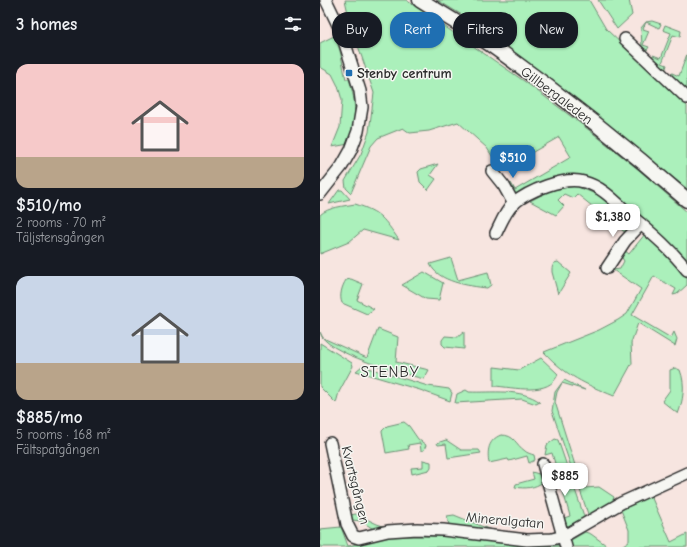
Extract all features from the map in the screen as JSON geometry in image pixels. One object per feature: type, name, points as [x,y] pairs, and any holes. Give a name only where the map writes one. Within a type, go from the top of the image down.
[{"type":"main road","name":"Gillbergaleden","points":[[420,0],[485,41],[540,81],[611,136],[687,200]]},
{"type":"street","points":[[320,194],[342,166],[351,150],[358,131],[362,107],[360,91],[341,31],[326,0]]},
{"type":"street","points":[[625,39],[687,98]]},
{"type":"street","points":[[492,171],[504,186],[514,204]]},
{"type":"street","points":[[496,233],[506,213],[514,204],[555,182],[576,180],[585,182],[603,191],[659,238],[687,270]]},
{"type":"street","points":[[606,268],[625,240],[641,224]]},
{"type":"street","name":"Kvartsgången","points":[[330,442],[347,524],[353,536]]},
{"type":"street","points":[[543,464],[565,542]]},
{"type":"street","name":"Mineralgatan","points":[[353,536],[359,538],[388,531],[417,529],[443,530],[527,540],[552,539],[565,542],[621,503],[687,473]]},
{"type":"green space","points":[[345,0],[406,0],[423,12],[390,12],[390,48],[445,48],[445,27],[453,32],[453,48],[476,48],[524,81],[639,170],[687,212],[687,262],[654,228],[618,198],[592,180],[515,196],[509,187],[511,183],[515,190],[571,157],[559,137],[507,167],[497,164],[487,148],[458,122],[429,131],[410,133],[403,128],[378,138],[371,146],[351,193],[346,188],[345,181],[361,154],[369,132],[374,93],[359,48],[382,48],[382,12],[348,12]]},
{"type":"green space","points":[[437,0],[589,0],[606,29],[687,106],[687,189],[607,123],[507,48],[517,48],[517,12],[457,12]]},
{"type":"green space","points":[[598,0],[629,0],[632,15],[617,29]]},
{"type":"green space","points":[[652,21],[661,24],[659,28],[646,22]]},
{"type":"green space","points":[[646,22],[643,29],[649,31],[643,45],[649,47],[647,50],[642,47],[641,28]]},
{"type":"green space","points":[[665,25],[681,31],[680,37],[673,35],[662,63],[667,65],[665,71],[652,58],[653,55],[661,58],[671,33],[663,30]]},
{"type":"green space","points":[[332,37],[332,48],[339,48],[346,79],[349,79],[352,88],[355,112],[349,144],[332,147],[340,127],[342,100],[338,86],[332,74],[320,67],[320,43]]},
{"type":"green space","points":[[687,54],[687,92],[671,77],[672,73],[679,76]]},
{"type":"green space","points":[[438,164],[430,175],[436,179],[428,190],[420,182],[418,172],[421,169]]},
{"type":"green space","points":[[576,186],[598,195],[630,221],[634,225],[627,234],[577,194],[573,198],[564,194],[558,200],[564,206],[556,215],[530,201],[551,190]]},
{"type":"green space","points":[[339,190],[342,190],[350,199],[329,204]]},
{"type":"green space","points":[[355,204],[371,210],[381,217],[399,240],[363,230],[349,242],[320,254],[320,215],[327,210]]},
{"type":"green space","points":[[645,234],[680,269],[687,278],[687,285],[677,294],[673,295],[676,289],[654,276],[632,315],[671,338],[674,332],[677,339],[675,346],[638,323],[631,343],[632,363],[614,396],[568,373],[544,352],[599,330],[627,314],[641,289],[613,270],[620,269],[624,261],[621,256],[624,250],[629,254]]},
{"type":"green space","points":[[451,258],[458,280],[488,272],[491,285],[487,288],[455,282],[440,275],[430,264]]},
{"type":"green space","points":[[558,262],[571,273],[558,294],[552,268],[554,263]]},
{"type":"green space","points":[[424,272],[443,283],[439,300],[426,299],[402,285]]},
{"type":"green space","points":[[351,279],[363,284],[357,300],[374,309],[367,314],[342,303],[341,291],[343,285],[346,280]]},
{"type":"green space","points":[[378,329],[398,337],[396,362],[429,370],[424,379],[366,362],[335,348],[324,338],[367,358]]},
{"type":"green space","points":[[464,332],[464,349],[445,347],[442,344],[442,340],[445,336],[458,337]]},
{"type":"green space","points":[[320,343],[352,363],[353,366],[339,392],[336,403],[320,387]]},
{"type":"green space","points":[[541,358],[558,374],[554,381],[547,386],[520,389],[494,386],[494,367],[519,370]]},
{"type":"green space","points":[[362,366],[428,386],[449,389],[452,393],[450,401],[420,390],[356,371]]},
{"type":"green space","points":[[675,368],[680,370],[683,381],[682,398],[678,414],[662,401],[670,390],[670,370]]},
{"type":"green space","points":[[564,380],[585,390],[562,383],[557,392],[555,402],[580,481],[577,484],[552,411],[555,392]]},
{"type":"green space","points":[[466,390],[469,392],[515,393],[540,402],[536,404],[522,399],[455,403],[457,394]]},
{"type":"green space","points":[[404,422],[409,426],[418,439],[426,445],[424,450],[421,451],[420,443],[408,445],[409,449],[386,453],[382,431],[387,426]]},
{"type":"green space","points":[[501,435],[506,435],[512,438],[526,452],[534,455],[535,460],[529,463],[527,456],[509,461],[508,459],[489,463],[489,446],[493,440]]},
{"type":"green space","points":[[555,439],[558,440],[585,519],[569,527],[564,518],[570,516],[552,453],[545,455],[547,445]]},
{"type":"green space","points":[[446,440],[461,450],[479,450],[481,453],[448,458],[446,444],[438,445],[437,443]]},
{"type":"green space","points":[[423,460],[431,462],[431,467],[429,470],[412,474],[411,468],[423,467]]},
{"type":"green space","points":[[532,472],[542,475],[543,482],[530,488],[515,487],[516,484],[534,479]]},
{"type":"green space","points":[[599,487],[614,497],[612,503],[589,517],[580,490],[584,488]]},
{"type":"green space","points":[[651,496],[671,542],[687,534],[687,547],[620,547],[629,541],[629,530],[621,510]]},
{"type":"green space","points":[[356,514],[386,527],[375,530],[361,521],[352,520],[349,515]]},
{"type":"green space","points":[[454,515],[496,532],[449,525],[447,516]]},
{"type":"green space","points":[[341,527],[348,546],[392,536],[448,536],[528,546],[558,545],[560,547],[320,547],[320,529]]},
{"type":"green space","points":[[585,532],[591,534],[606,545],[599,547],[571,547],[571,540]]},
{"type":"place","name":"Stenby centrum","points":[[349,73]]},
{"type":"district","name":"STENBY","points":[[390,372]]}]
